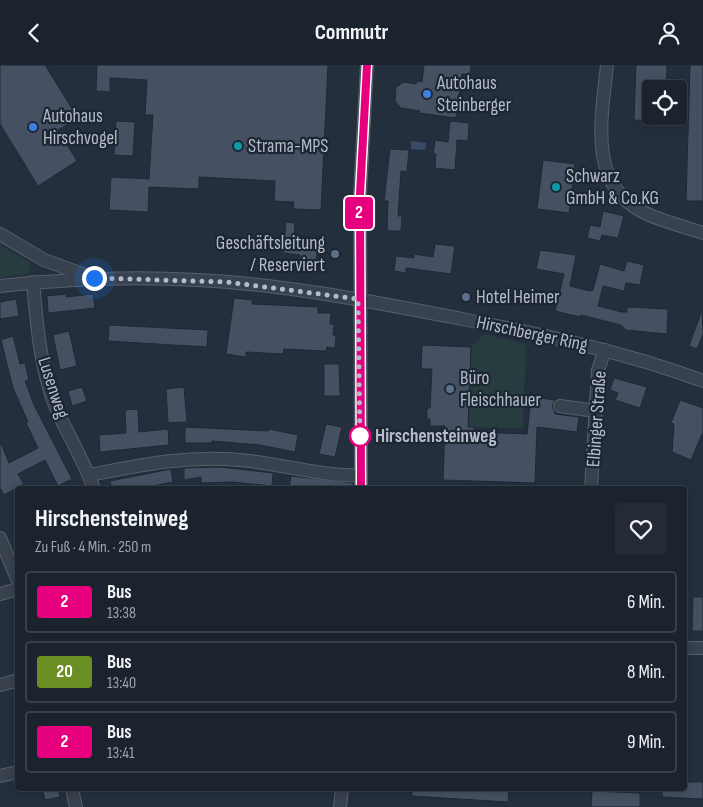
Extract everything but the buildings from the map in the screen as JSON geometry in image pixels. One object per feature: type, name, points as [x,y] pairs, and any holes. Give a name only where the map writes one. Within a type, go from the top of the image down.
[{"type":"street","points":[[361,486],[358,299],[361,146],[367,65]]},
{"type":"street","points":[[607,65],[600,142],[603,164],[612,183],[626,199],[642,211],[703,233]]},
{"type":"street","points":[[0,234],[44,260],[94,278]]},
{"type":"street","points":[[0,286],[94,278]]},
{"type":"street","name":"Hirschberger Ring","points":[[94,278],[227,282],[358,299],[520,330],[605,350],[703,381]]},
{"type":"street","name":"Lusenweg","points":[[33,282],[38,333],[48,383],[56,407],[93,486]]},
{"type":"street","name":"Elbinger Straße","points":[[592,486],[598,370],[605,350]]},
{"type":"street","points":[[560,406],[596,411]]},
{"type":"street","points":[[89,475],[174,459],[193,458],[240,460],[360,475]]},
{"type":"street","points":[[0,538],[15,574]]},
{"type":"street","points":[[0,594],[15,590]]},
{"type":"street","points":[[687,647],[703,648]]},
{"type":"street","points":[[0,685],[15,681]]},
{"type":"street","points":[[0,776],[15,773]]},
{"type":"street","points":[[72,791],[76,807]]},
{"type":"street","points":[[340,807],[342,791]]},
{"type":"green space","points":[[0,245],[29,261],[31,268],[27,274],[0,278]]},
{"type":"green space","points":[[484,334],[526,344],[523,428],[468,427],[471,347]]},
{"type":"water","points":[[411,141],[426,143],[425,150],[411,149]]},
{"type":"bus line","name":"2","points":[[361,486],[358,299],[362,129],[367,65]]},
{"type":"place","name":"Autohaus Steinberger","points":[[427,94]]},
{"type":"place","name":"Autohaus Hirschvogel","points":[[33,127]]},
{"type":"place","name":"Strama-MPS","points":[[238,146]]},
{"type":"place","name":"Schwarz GmbH & Co.KG","points":[[556,187]]},
{"type":"place","name":"Geschäftsleitung / Reserviert","points":[[335,254]]},
{"type":"place","name":"Hotel Heimer","points":[[466,297]]},
{"type":"place","name":"Büro Fleischhauer","points":[[450,389]]},
{"type":"place","name":"Hirschensteinweg","points":[[360,436]]},
{"type":"route","points":[[94,278],[227,282],[358,299],[360,440],[360,436]]}]
